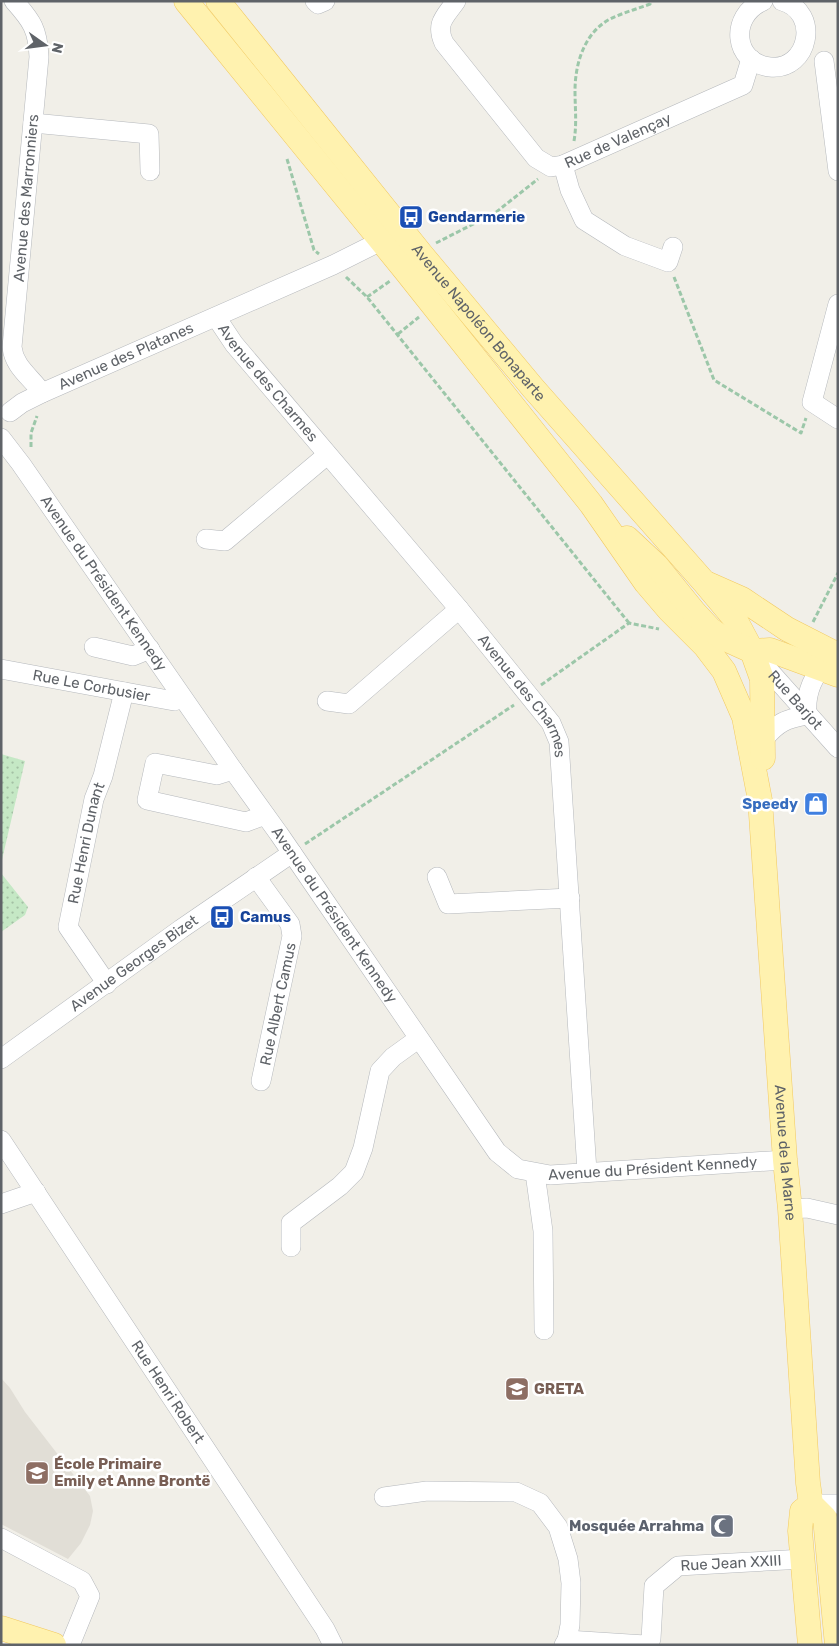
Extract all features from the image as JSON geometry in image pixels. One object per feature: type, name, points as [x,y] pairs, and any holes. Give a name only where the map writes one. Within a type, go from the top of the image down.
[{"type":"main road","name":"Avenue Napoléon Bonaparte","points":[[186,1],[591,504],[646,583],[669,610],[705,646],[724,671]]},
{"type":"main road","name":"Avenue Napoléon Bonaparte","points":[[218,1],[533,388],[704,582],[735,620],[745,645]]},
{"type":"main road","name":"Avenue Napoléon Bonaparte","points":[[591,504],[657,566],[710,629],[721,637],[745,645]]},
{"type":"main road","points":[[704,582],[754,606],[796,633],[832,663]]},
{"type":"main road","points":[[724,671],[757,633],[796,633]]},
{"type":"main road","points":[[745,645],[832,663]]},
{"type":"main road","name":"Avenue de la Marne","points":[[745,645],[762,678],[764,738],[760,800]]},
{"type":"main road","name":"Avenue de la Marne","points":[[724,671],[744,717],[760,800],[808,1483],[811,1504],[825,1518],[838,1645]]},
{"type":"main road","points":[[810,1645],[804,1558],[800,1530],[802,1511],[811,1504]]},
{"type":"main road","points":[[2,1628],[54,1645]]},
{"type":"street","name":"Avenue des Marronniers","points":[[14,1],[30,19],[38,39],[39,57],[12,347],[13,358],[42,393]]},
{"type":"street","points":[[315,1],[318,4],[324,1]]},
{"type":"street","name":"Rue de Valençay","points":[[456,1],[443,18],[439,32],[444,44],[536,158],[562,164],[743,85],[751,59]]},
{"type":"street","points":[[757,2],[742,20],[739,30],[740,41],[744,51],[751,59],[760,65],[770,67],[790,63],[804,48],[807,37],[806,26],[802,16],[796,8],[782,1]]},
{"type":"street","points":[[804,48],[831,60],[838,171]]},
{"type":"street","points":[[33,123],[149,134],[150,171]]},
{"type":"street","points":[[562,164],[570,190],[584,220],[625,246],[670,255]]},
{"type":"street","name":"Avenue des Platanes","points":[[5,408],[22,403],[216,317],[333,265],[381,241]]},
{"type":"street","points":[[838,304],[812,402],[838,419]]},
{"type":"street","name":"Avenue des Charmes","points":[[216,317],[234,344],[459,610],[551,723],[558,742],[587,1172]]},
{"type":"street","name":"Avenue du Président Kennedy","points":[[5,408],[10,422],[1,437],[292,853],[497,1152],[518,1169],[550,1175],[785,1160]]},
{"type":"street","points":[[206,539],[224,541],[327,455]]},
{"type":"street","points":[[327,701],[349,704],[459,610]]},
{"type":"street","name":"Rue Barjot","points":[[745,645],[838,748]]},
{"type":"street","points":[[94,647],[133,656],[150,649]]},
{"type":"street","points":[[764,738],[782,721],[807,715],[806,702],[808,692],[832,663]]},
{"type":"street","name":"Rue Le Corbusier","points":[[1,668],[174,701],[182,698]]},
{"type":"street","name":"Rue Henri Dunant","points":[[108,984],[68,928],[94,799],[103,776],[124,692]]},
{"type":"street","points":[[233,770],[217,775],[155,763],[147,800],[246,822],[265,815]]},
{"type":"street","name":"Avenue Georges Bizet","points":[[1,1059],[108,984],[181,929],[292,853]]},
{"type":"street","name":"Rue Albert Camus","points":[[256,877],[290,924],[292,936],[261,1081]]},
{"type":"street","points":[[437,877],[448,904],[570,898]]},
{"type":"street","points":[[291,1247],[291,1223],[340,1186],[354,1172],[363,1148],[380,1071],[393,1057],[418,1039]]},
{"type":"street","name":"Rue Henri Robert","points":[[1,1140],[320,1621],[333,1645]]},
{"type":"street","points":[[535,1173],[543,1232],[544,1330]]},
{"type":"street","points":[[1,1204],[36,1192]]},
{"type":"street","points":[[790,1209],[808,1208],[838,1215]]},
{"type":"street","name":"Rue Jean XXIII","points":[[384,1497],[427,1491],[516,1492],[540,1503],[558,1527],[568,1559],[571,1583],[570,1625],[566,1643],[645,1645],[651,1638],[654,1586],[678,1566],[804,1558]]},
{"type":"street","points":[[811,1504],[838,1504]]},
{"type":"street","points":[[1,1538],[82,1581],[90,1596],[70,1645]]},
{"type":"path","points":[[436,243],[495,213],[562,164],[576,126],[576,69],[582,51],[597,28],[610,19],[650,4],[649,1]]},
{"type":"path","points":[[286,153],[314,250],[367,297],[629,623],[662,630]]},
{"type":"path","points":[[670,255],[714,380],[801,433],[812,402]]},
{"type":"path","points":[[398,334],[420,316]]},
{"type":"path","points":[[796,633],[838,573]]},
{"type":"path","points":[[292,853],[528,695],[629,623]]},
{"type":"shaded area","name":"École Primaire Emily et Anne Brontë","points":[[1,1378],[90,1496],[93,1511],[90,1525],[81,1543],[68,1559],[1,1524]]},
{"type":"green space","points":[[1,754],[25,761],[1,864]]},
{"type":"green space","points":[[1,873],[28,907],[25,915],[1,932]]},
{"type":"place","name":"Gendarmerie","points":[[411,217]]},
{"type":"place","name":"Speedy","points":[[816,804]]},
{"type":"place","name":"Camus","points":[[222,917]]},
{"type":"place","name":"GRETA","points":[[517,1389]]},
{"type":"place","name":"École Primaire Emily et Anne Brontë","points":[[37,1473]]},
{"type":"place","name":"Mosquée Arrahma","points":[[722,1526]]}]
